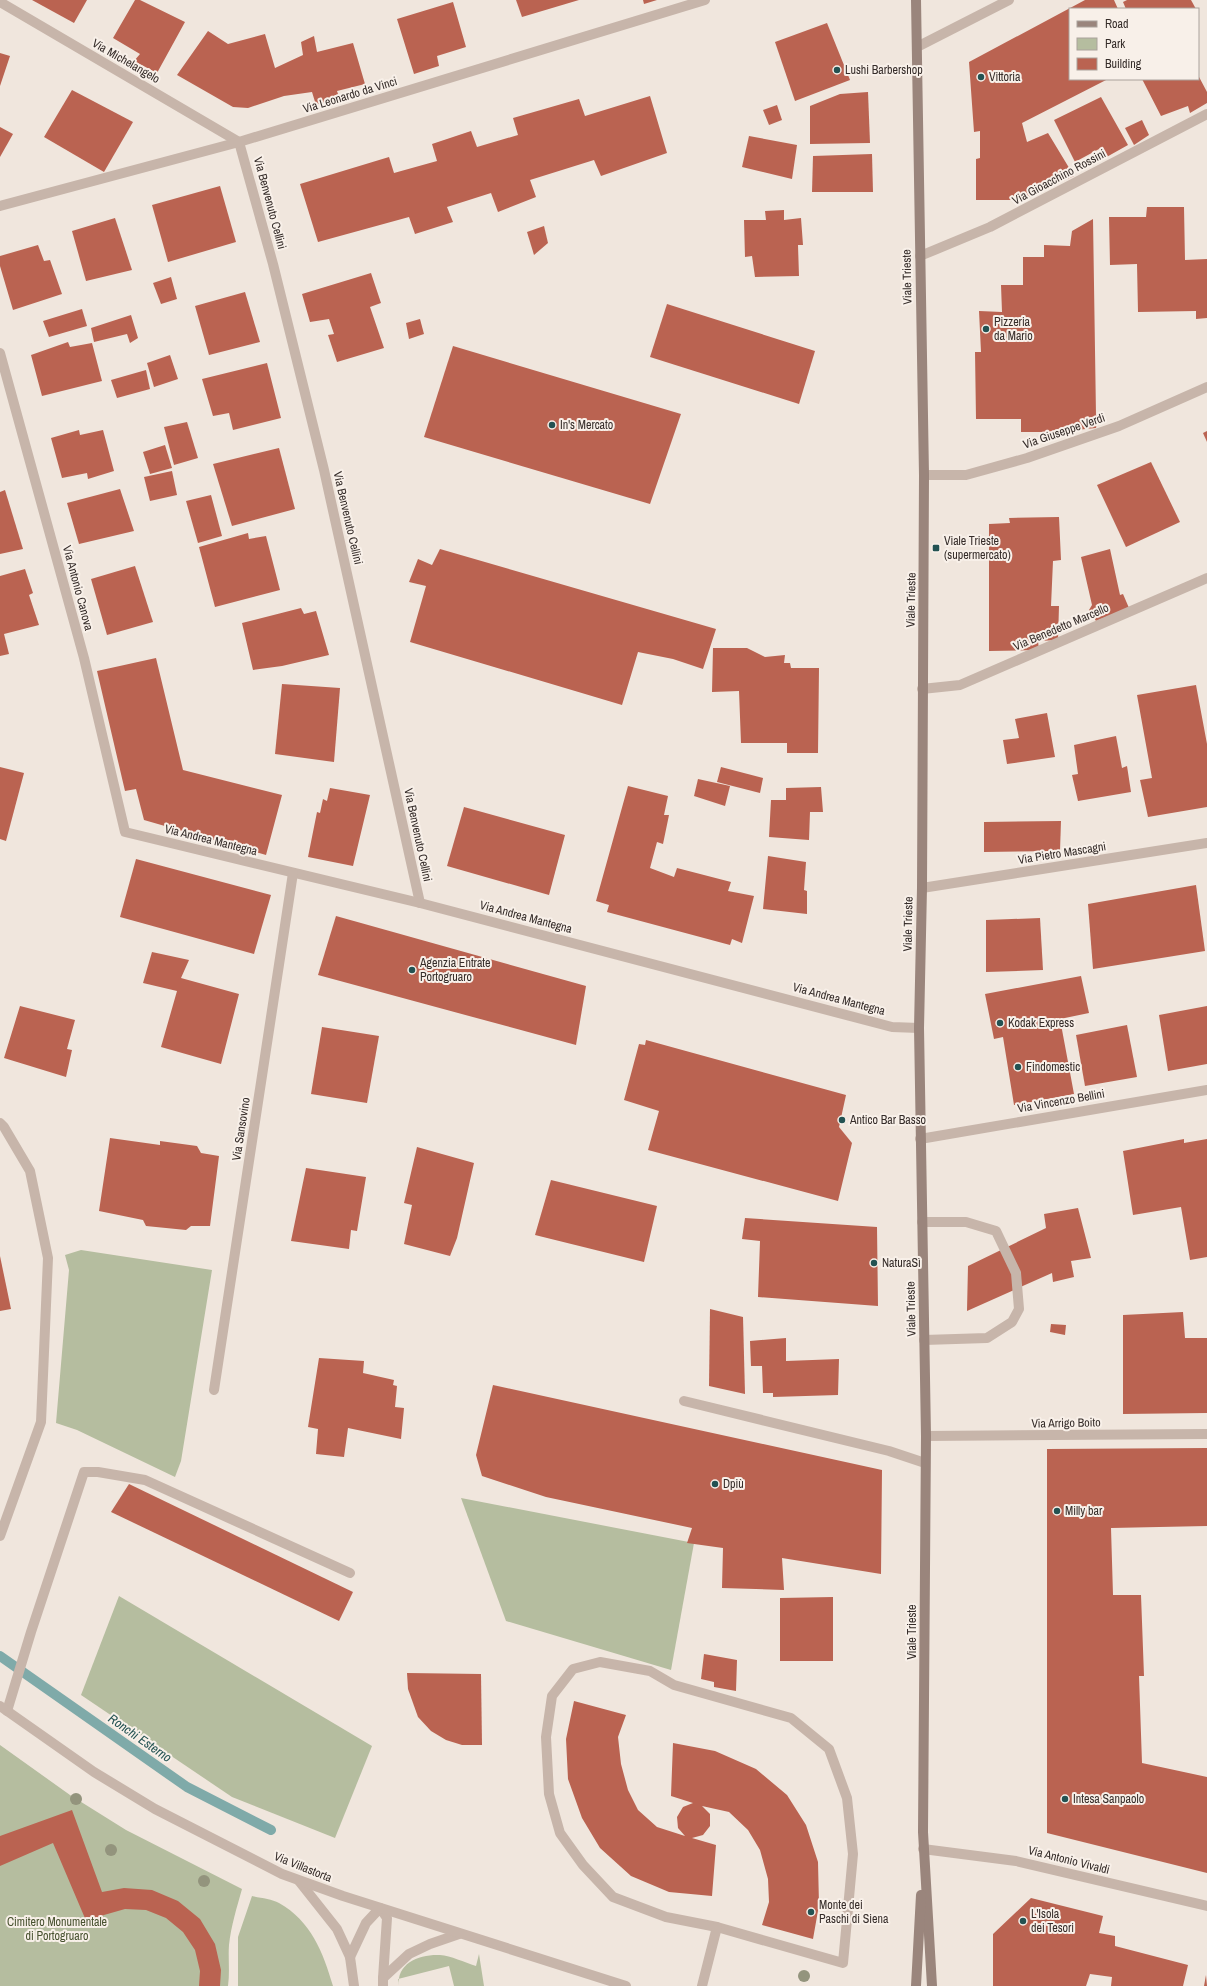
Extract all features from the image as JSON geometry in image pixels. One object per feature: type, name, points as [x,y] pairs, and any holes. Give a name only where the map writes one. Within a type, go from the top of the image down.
[{"type":"main road","name":"Viale Trieste","points":[[916,0],[924,475],[922,888],[919,1028],[926,1436],[923,1849],[916,1986]]},
{"type":"main road","name":"Viale Trieste","points":[[923,1849],[932,1986]]},
{"type":"street","name":"Via Leonardo da Vinci","points":[[0,206],[239,142],[705,0]]},
{"type":"street","points":[[917,47],[1009,0]]},
{"type":"street","name":"Via Michelangelo","points":[[0,2],[239,142]]},
{"type":"street","name":"Via Gioacchino Rossini","points":[[920,256],[990,227],[1207,114]]},
{"type":"street","name":"Via Benvenuto Cellini","points":[[239,142],[273,264],[324,470],[420,903]]},
{"type":"street","name":"Via Antonio Canova","points":[[0,352],[84,658],[125,832]]},
{"type":"street","name":"Via Giuseppe Verdi","points":[[924,475],[966,475],[1027,458],[1119,426],[1207,387]]},
{"type":"street","name":"Via Benedetto Marcello","points":[[922,689],[960,685],[1207,578]]},
{"type":"street","name":"Via Andrea Mantegna","points":[[125,832],[420,903],[892,1027],[919,1028]]},
{"type":"street","name":"Via Pietro Mascagni","points":[[922,888],[1207,843]]},
{"type":"street","name":"Via Sansovino","points":[[214,1390],[293,873]]},
{"type":"street","name":"Via Vincenzo Bellini","points":[[920,1138],[1207,1090]]},
{"type":"street","points":[[0,1123],[4,1127],[30,1171],[48,1258],[40,1422],[0,1536]]},
{"type":"street","points":[[922,1222],[966,1222],[996,1232],[1016,1273],[1019,1309],[1012,1322],[987,1338],[924,1340]]},
{"type":"street","points":[[684,1401],[889,1452],[925,1463]]},
{"type":"street","name":"Via Arrigo Boito","points":[[926,1436],[1207,1434]]},
{"type":"street","points":[[3,1709],[13,1691],[84,1472],[98,1472],[145,1480],[350,1573]]},
{"type":"street","points":[[600,1662],[650,1671],[674,1685],[792,1718],[829,1749],[847,1798],[853,1854],[843,1964],[717,1928],[666,1917],[613,1897],[583,1865],[560,1833],[549,1794],[546,1737],[552,1696],[573,1669],[600,1662]]},
{"type":"street","name":"Via Villastorta","points":[[3,1709],[94,1772],[155,1809],[224,1845],[299,1881],[459,1934],[626,1986]]},
{"type":"street","name":"Via Antonio Vivaldi","points":[[923,1849],[1016,1861],[1207,1906]]},
{"type":"street","points":[[299,1881],[336,1929],[350,1957],[354,1986]]},
{"type":"street","points":[[350,1957],[366,1923],[380,1908],[387,1918],[383,1982]]},
{"type":"street","points":[[702,1986],[717,1928]]},
{"type":"street","points":[[383,1982],[409,1954],[430,1944],[459,1934]]},
{"type":"green space","points":[[81,1250],[212,1270],[181,1461],[175,1477],[77,1430],[56,1423],[69,1270],[65,1255]]},
{"type":"green space","points":[[461,1498],[694,1543],[671,1670],[506,1621]]},
{"type":"green space","points":[[119,1596],[372,1746],[335,1838],[232,1797],[81,1695]]},
{"type":"green space","name":"Cimitero Monumentale di Portogruaro","points":[[0,1745],[70,1795],[126,1830],[242,1889],[230,1938],[228,1986],[0,1986]]},
{"type":"green space","points":[[252,1896],[279,1903],[300,1919],[308,1928],[320,1950],[333,1986],[238,1986],[238,1937]]},
{"type":"green space","points":[[479,1954],[484,1986],[454,1986],[449,1966],[399,1979],[401,1971],[405,1966],[417,1958],[440,1955],[476,1966]]},
{"type":"building","points":[[32,0],[87,0],[74,23]]},
{"type":"building","points":[[135,0],[140,0],[185,22],[157,73],[134,61],[140,54],[113,38]]},
{"type":"building","points":[[516,0],[579,0],[522,17]]},
{"type":"building","points":[[643,0],[657,0],[644,4]]},
{"type":"building","points":[[1085,0],[1114,0],[1118,8],[1070,8]]},
{"type":"building","points":[[1127,0],[1191,0],[1195,8],[1126,8],[1123,2]]},
{"type":"building","points":[[453,2],[466,47],[437,56],[439,66],[414,74],[397,19]]},
{"type":"building","points":[[1069,9],[1069,80],[1106,80],[1022,123],[1027,142],[1048,133],[1074,176],[1022,200],[976,200],[976,159],[980,158],[980,131],[974,132],[969,62]]},
{"type":"building","points":[[827,23],[850,80],[795,101],[775,42]]},
{"type":"building","points":[[208,31],[228,44],[265,34],[275,68],[303,55],[301,42],[314,36],[317,52],[353,43],[365,84],[337,91],[339,97],[316,105],[312,92],[284,96],[248,108],[233,107],[177,75]]},
{"type":"building","points":[[0,53],[10,56],[0,86]]},
{"type":"building","points":[[1199,77],[1207,92],[1207,103],[1190,113],[1188,106],[1161,116],[1143,80],[1199,80]]},
{"type":"building","points":[[72,90],[133,122],[104,172],[44,137]]},
{"type":"building","points":[[868,92],[870,143],[810,144],[810,106],[840,94]]},
{"type":"building","points":[[650,96],[667,153],[601,176],[594,160],[530,180],[536,197],[498,212],[491,193],[447,207],[453,222],[415,234],[409,217],[318,242],[300,184],[389,157],[394,173],[437,161],[432,144],[471,131],[477,147],[518,135],[513,118],[579,99],[585,116]]},
{"type":"building","points":[[1101,97],[1128,145],[1103,159],[1099,149],[1075,162],[1054,120]]},
{"type":"building","points":[[777,105],[782,120],[769,125],[763,110]]},
{"type":"building","points":[[1142,120],[1149,135],[1134,145],[1125,128]]},
{"type":"building","points":[[0,127],[13,134],[0,157]]},
{"type":"building","points":[[749,136],[797,145],[792,179],[742,167]]},
{"type":"building","points":[[872,154],[873,192],[812,192],[813,156]]},
{"type":"building","points":[[220,186],[236,242],[168,262],[152,205]]},
{"type":"building","points":[[1147,207],[1184,207],[1185,260],[1207,259],[1207,318],[1196,319],[1196,311],[1138,312],[1137,264],[1110,265],[1109,217],[1146,217]]},
{"type":"building","points":[[784,210],[784,220],[801,218],[803,245],[798,245],[799,276],[755,277],[752,256],[745,257],[744,220],[766,220],[765,211]]},
{"type":"building","points":[[115,218],[132,270],[86,281],[72,231]]},
{"type":"building","points":[[1093,219],[1096,415],[1098,416],[1096,428],[1056,432],[1021,432],[1021,419],[976,419],[975,352],[981,352],[979,311],[1002,312],[1001,285],[1023,285],[1023,257],[1044,257],[1044,245],[1070,246],[1072,231]]},
{"type":"building","points":[[544,226],[548,243],[534,255],[527,232]]},
{"type":"building","points":[[38,245],[44,261],[50,260],[62,294],[13,310],[0,266],[0,256]]},
{"type":"building","points":[[371,273],[381,303],[370,307],[384,348],[337,362],[328,335],[334,334],[329,319],[310,322],[302,294]]},
{"type":"building","points":[[171,277],[177,299],[161,304],[153,283]]},
{"type":"building","points":[[245,292],[260,342],[209,355],[195,306]]},
{"type":"building","points":[[667,304],[815,351],[799,404],[650,357]]},
{"type":"building","points":[[82,309],[87,326],[49,337],[43,321]]},
{"type":"building","points":[[131,315],[138,338],[130,343],[127,334],[94,342],[91,328]]},
{"type":"building","points":[[420,319],[424,334],[409,339],[406,323]]},
{"type":"building","points":[[68,342],[70,347],[92,343],[102,381],[42,396],[31,355]]},
{"type":"building","name":"In's Mercato","points":[[453,346],[681,414],[650,504],[424,437]]},
{"type":"building","points":[[170,355],[178,379],[154,387],[147,363]]},
{"type":"building","points":[[267,363],[281,418],[233,430],[229,413],[213,416],[202,379]]},
{"type":"building","points":[[146,370],[150,389],[117,398],[111,380]]},
{"type":"building","points":[[187,422],[198,458],[174,465],[164,427]]},
{"type":"building","points":[[79,430],[80,435],[103,430],[114,471],[88,479],[87,473],[62,478],[51,438]]},
{"type":"building","points":[[1207,431],[1207,442],[1203,433]]},
{"type":"building","points":[[165,445],[172,468],[150,474],[143,452]]},
{"type":"building","points":[[279,448],[295,509],[232,526],[213,464]]},
{"type":"building","points":[[1151,462],[1180,522],[1126,547],[1097,485]]},
{"type":"building","points":[[172,471],[177,495],[150,501],[144,477]]},
{"type":"building","points":[[120,489],[134,531],[79,544],[67,503]]},
{"type":"building","points":[[5,490],[23,549],[0,554],[0,492]]},
{"type":"building","points":[[211,495],[222,536],[198,543],[186,501]]},
{"type":"building","points":[[1059,517],[1061,560],[1053,561],[1051,606],[1059,606],[1058,640],[1038,641],[1039,650],[989,651],[989,524],[1010,523],[1009,518]]},
{"type":"building","points":[[248,533],[249,539],[266,536],[280,590],[215,607],[199,547]]},
{"type":"building","points":[[440,549],[716,629],[703,669],[673,659],[638,652],[622,705],[410,642],[426,586],[409,582],[418,559],[432,565]]},
{"type":"building","points":[[1110,549],[1120,595],[1123,594],[1129,608],[1096,621],[1089,610],[1092,605],[1081,557]]},
{"type":"building","points":[[135,566],[153,622],[107,635],[91,579]]},
{"type":"building","points":[[25,569],[33,593],[29,595],[39,625],[4,634],[9,654],[0,656],[0,576]]},
{"type":"building","points":[[301,608],[304,614],[316,611],[329,655],[282,666],[253,670],[242,623]]},
{"type":"building","points":[[713,648],[747,648],[765,657],[785,655],[784,663],[790,663],[791,668],[819,668],[818,753],[787,753],[787,743],[741,743],[739,691],[712,692]]},
{"type":"building","points":[[156,658],[183,770],[282,795],[266,855],[144,820],[136,789],[125,791],[97,671]]},
{"type":"building","points":[[282,684],[340,688],[334,762],[275,754]]},
{"type":"building","points":[[1196,685],[1207,744],[1207,807],[1148,817],[1140,780],[1152,778],[1137,695]]},
{"type":"building","points":[[1047,713],[1055,757],[1007,764],[1003,740],[1019,738],[1015,719]]},
{"type":"building","points":[[1116,736],[1122,768],[1127,766],[1131,792],[1078,801],[1072,775],[1078,774],[1074,745]]},
{"type":"building","points":[[0,767],[24,773],[6,841],[0,839]]},
{"type":"building","points":[[721,767],[763,778],[760,793],[717,782]]},
{"type":"building","points":[[698,779],[730,786],[725,806],[694,796]]},
{"type":"building","points":[[628,786],[668,796],[664,815],[669,815],[663,844],[657,842],[650,868],[674,877],[677,868],[731,882],[728,891],[754,896],[742,943],[732,939],[730,945],[607,912],[609,905],[596,901]]},
{"type":"building","points":[[821,787],[823,812],[810,812],[809,840],[769,837],[771,800],[786,800],[786,788]]},
{"type":"building","points":[[330,788],[370,795],[353,866],[308,857],[317,812],[320,813],[323,799],[327,801]]},
{"type":"building","points":[[464,807],[565,835],[549,895],[447,866]]},
{"type":"building","points":[[1061,821],[1060,851],[984,852],[984,822]]},
{"type":"building","points":[[768,856],[806,862],[804,890],[807,891],[807,914],[763,909]]},
{"type":"building","points":[[136,859],[271,895],[254,954],[120,917]]},
{"type":"building","points":[[1196,885],[1205,951],[1093,969],[1088,904]]},
{"type":"building","name":"Agenzia Entrate Portogruaro","points":[[336,916],[586,986],[576,1045],[318,975]]},
{"type":"building","points":[[1040,918],[1043,970],[986,972],[986,920]]},
{"type":"building","points":[[152,952],[189,960],[181,978],[239,994],[221,1064],[161,1047],[177,991],[143,983]]},
{"type":"building","points":[[1081,976],[1089,1013],[1060,1019],[1074,1094],[1014,1105],[1003,1037],[994,1039],[985,994]]},
{"type":"building","points":[[20,1006],[75,1020],[67,1049],[72,1050],[66,1077],[4,1058]]},
{"type":"building","points":[[1207,1006],[1207,1064],[1168,1071],[1159,1015]]},
{"type":"building","points":[[1127,1025],[1137,1077],[1085,1086],[1076,1035]]},
{"type":"building","points":[[322,1027],[379,1036],[367,1103],[311,1094]]},
{"type":"building","points":[[646,1040],[846,1095],[839,1127],[852,1143],[838,1201],[648,1150],[659,1111],[624,1100],[639,1044],[645,1045]]},
{"type":"building","points":[[110,1138],[160,1145],[160,1141],[197,1146],[201,1153],[219,1156],[210,1226],[191,1226],[186,1230],[146,1226],[143,1220],[99,1211]]},
{"type":"building","points":[[1184,1139],[1184,1143],[1207,1139],[1207,1257],[1190,1260],[1181,1207],[1133,1215],[1123,1151]]},
{"type":"building","points":[[417,1147],[474,1163],[457,1238],[450,1256],[404,1244],[412,1205],[404,1203]]},
{"type":"building","points":[[306,1168],[366,1177],[357,1231],[351,1230],[349,1249],[291,1241]]},
{"type":"building","points":[[551,1180],[657,1206],[644,1262],[535,1235]]},
{"type":"building","points":[[1078,1208],[1091,1258],[1071,1261],[1074,1277],[1053,1282],[1052,1273],[967,1311],[968,1266],[1046,1228],[1044,1214]]},
{"type":"building","points":[[745,1218],[877,1227],[878,1306],[758,1297],[760,1241],[742,1239]]},
{"type":"building","points":[[0,1256],[11,1309],[0,1311]]},
{"type":"building","points":[[710,1309],[743,1317],[745,1394],[709,1386]]},
{"type":"building","points":[[1183,1312],[1185,1338],[1207,1338],[1207,1413],[1123,1414],[1123,1315]]},
{"type":"building","points":[[1051,1324],[1066,1325],[1065,1335],[1050,1332]]},
{"type":"building","points":[[786,1338],[786,1361],[839,1359],[838,1395],[773,1397],[773,1393],[763,1393],[762,1366],[751,1366],[750,1341]]},
{"type":"building","points":[[319,1358],[364,1361],[363,1373],[394,1380],[393,1385],[397,1386],[395,1407],[404,1408],[401,1439],[348,1428],[344,1457],[316,1454],[318,1429],[308,1427]]},
{"type":"building","name":"Dpiù","points":[[493,1385],[882,1470],[881,1574],[782,1558],[784,1590],[722,1588],[723,1548],[687,1543],[692,1528],[546,1497],[482,1476],[476,1455]]},
{"type":"building","points":[[1207,1448],[1207,1526],[1111,1528],[1113,1595],[1141,1595],[1144,1676],[1139,1676],[1142,1763],[1207,1777],[1207,1873],[1047,1833],[1047,1449]]},
{"type":"building","points":[[129,1484],[353,1592],[339,1621],[111,1512]]},
{"type":"building","points":[[833,1597],[833,1661],[780,1661],[780,1598]]},
{"type":"building","points":[[704,1654],[737,1660],[736,1691],[714,1687],[714,1682],[701,1679]]},
{"type":"building","points":[[407,1673],[481,1674],[482,1745],[462,1745],[446,1740],[431,1731],[418,1717],[408,1689]]},
{"type":"building","points":[[574,1701],[626,1715],[618,1737],[621,1764],[628,1790],[638,1810],[657,1827],[685,1836],[678,1828],[677,1817],[683,1807],[693,1803],[671,1796],[673,1743],[715,1751],[756,1769],[787,1795],[806,1825],[818,1862],[819,1905],[813,1939],[762,1925],[769,1902],[768,1879],[760,1850],[748,1830],[729,1812],[702,1806],[710,1814],[710,1826],[703,1835],[692,1838],[716,1845],[712,1896],[669,1892],[631,1876],[600,1848],[582,1818],[568,1779],[566,1739]]},
{"type":"building","points":[[72,1810],[102,1892],[124,1888],[152,1890],[178,1901],[200,1919],[215,1944],[221,1970],[220,1986],[199,1986],[200,1971],[195,1950],[183,1932],[166,1918],[146,1910],[125,1909],[104,1915],[87,1923],[53,1843],[0,1866],[0,1836]]},
{"type":"building","points":[[1031,1898],[1103,1916],[1099,1933],[1115,1936],[1115,1946],[1188,1965],[1183,1986],[1111,1986],[1112,1977],[1090,1974],[1086,1986],[993,1986],[993,1934]]},
{"type":"building","points":[[1206,1975],[1207,1986],[1204,1986]]},
{"type":"waterway","name":"Ronchi Esterno","points":[[0,1656],[187,1787],[271,1830]]},
{"type":"place","name":"Lushi Barbershop","points":[[837,70]]},
{"type":"place","name":"Vittoria","points":[[981,77]]},
{"type":"place","name":"Pizzeria da Mario","points":[[986,329]]},
{"type":"place","name":"In's Mercato","points":[[552,425]]},
{"type":"place","name":"Viale Trieste (supermercato)","points":[[936,548]]},
{"type":"place","name":"Agenzia Entrate Portogruaro","points":[[412,970]]},
{"type":"place","name":"Kodak Express","points":[[1000,1023]]},
{"type":"place","name":"Findomestic","points":[[1018,1067]]},
{"type":"place","name":"Antico Bar Basso","points":[[842,1120]]},
{"type":"place","name":"NaturaSì","points":[[874,1263]]},
{"type":"place","name":"Dpiù","points":[[715,1484]]},
{"type":"place","name":"Milly bar","points":[[1057,1511]]},
{"type":"place","name":"Intesa Sanpaolo","points":[[1065,1799]]},
{"type":"place","name":"Monte dei Paschi di Siena","points":[[811,1912]]},
{"type":"place","name":"L'Isola dei Tesori","points":[[1023,1921]]}]
